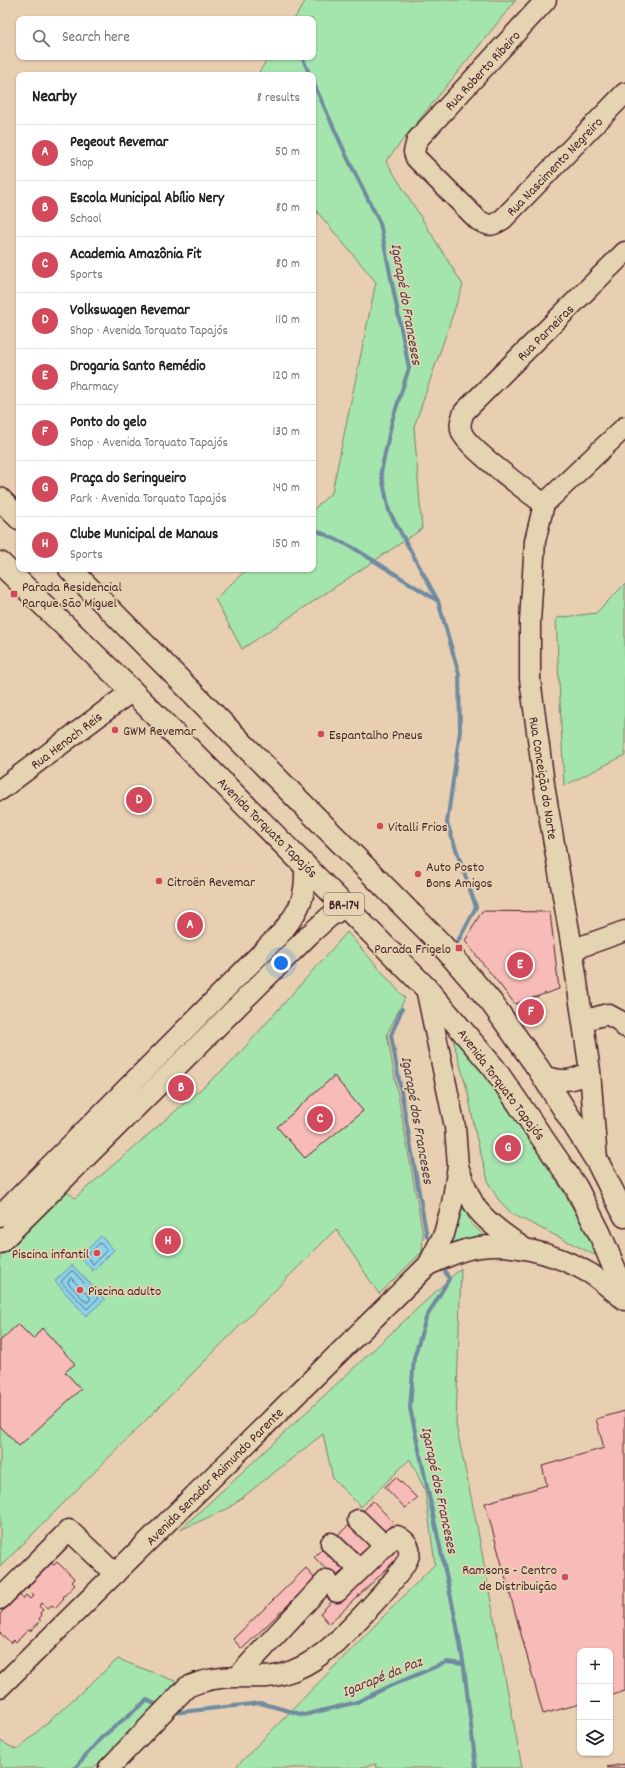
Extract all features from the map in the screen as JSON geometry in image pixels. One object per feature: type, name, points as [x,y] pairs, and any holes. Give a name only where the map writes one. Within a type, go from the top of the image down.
[{"type":"highway","points":[[0,499],[16,515]]},
{"type":"highway","name":"Avenida Torquato Tapajós","points":[[0,563],[132,691],[305,864],[426,988],[494,1068],[576,1187],[600,1234],[625,1294]]},
{"type":"highway","name":"BR-174","points":[[73,572],[441,944],[492,1002],[543,1076],[597,1161],[625,1216]]},
{"type":"street","name":"Rua Roberto Ribeiro","points":[[478,220],[416,158],[414,152],[417,140],[546,0]]},
{"type":"street","name":"Rua Nascimento Negreiro","points":[[478,220],[487,225],[495,225],[503,219],[625,93]]},
{"type":"street","name":"Rua Parneiras","points":[[544,504],[474,448],[462,434],[460,424],[464,412],[625,252]]},
{"type":"street","points":[[544,504],[625,427]]},
{"type":"street","name":"Rua Conceição do Norte","points":[[544,504],[535,541],[530,622],[530,679],[545,791],[572,948],[590,1071],[597,1161]]},
{"type":"street","name":"Rua Henoch Reis","points":[[0,790],[132,691]]},
{"type":"street","points":[[0,1216],[282,932],[292,919],[301,903],[306,886],[305,864]]},
{"type":"street","points":[[1,1240],[309,936],[329,917],[346,906]]},
{"type":"street","points":[[572,948],[580,947],[625,931]]},
{"type":"street","name":"Avenida Senador Raimundo Parente","points":[[0,1687],[428,1265],[444,1234],[452,1204],[458,1166],[455,1128],[426,988]]},
{"type":"street","points":[[219,996],[234,1010]]},
{"type":"street","points":[[583,1021],[606,1014],[620,1021],[625,1027]]},
{"type":"street","points":[[543,1076],[562,1081],[573,1079],[590,1071]]},
{"type":"street","points":[[105,1110],[120,1123]]},
{"type":"street","points":[[458,1166],[466,1189],[477,1208],[492,1224],[528,1251]]},
{"type":"street","name":"Avenida Senador Raimundo Parente","points":[[428,1265],[465,1250],[496,1246],[528,1251],[556,1258],[591,1274],[625,1300]]},
{"type":"street","points":[[358,1520],[385,1546]]},
{"type":"street","points":[[0,1598],[69,1530],[115,1574]]},
{"type":"street","points":[[114,1766],[187,1687],[199,1682],[220,1678],[263,1678],[282,1674],[302,1666],[323,1653],[367,1612],[405,1566],[410,1556],[408,1546],[397,1536],[392,1539],[360,1570],[332,1586],[237,1677]]},
{"type":"street","points":[[331,1543],[360,1570]]},
{"type":"green space","points":[[306,0],[516,0],[386,161],[463,285],[414,427],[422,529],[242,649],[215,599],[244,572],[316,572],[316,507],[332,492],[376,282],[316,211],[316,72],[259,72],[267,60],[316,60],[316,16],[296,16]]},
{"type":"green space","points":[[625,584],[625,755],[564,786],[556,618],[596,613]]},
{"type":"green space","points":[[347,932],[405,998],[387,1034],[423,1234],[422,1252],[379,1294],[336,1229],[0,1567],[0,1254],[64,1189],[75,1198],[231,1063]]},
{"type":"green space","points":[[450,1029],[491,1079],[521,1122],[562,1189],[599,1257],[512,1214],[498,1199],[489,1184],[476,1136],[468,1093]]},
{"type":"green space","points":[[461,1202],[472,1225],[488,1238],[442,1252]]},
{"type":"green space","points":[[461,1268],[456,1425],[476,1521],[522,1768],[377,1768],[376,1764],[357,1768],[235,1768],[435,1564],[425,1490],[410,1459],[361,1507],[333,1479],[323,1434],[229,1508],[180,1530]]},
{"type":"green space","points":[[118,1659],[180,1683],[93,1768],[0,1768],[0,1741],[17,1750]]},
{"type":"water","name":"Piscina infantil","points":[[101,1236],[114,1250],[93,1271],[80,1257]]},
{"type":"water","name":"Piscina adulto","points":[[72,1265],[105,1299],[86,1316],[55,1281]]},
{"type":"building","points":[[482,911],[550,912],[559,989],[515,1004],[465,941]]},
{"type":"building","points":[[334,1076],[363,1111],[305,1158],[277,1127]]},
{"type":"building","points":[[18,1324],[33,1339],[42,1328],[75,1364],[65,1372],[81,1389],[19,1446],[0,1426],[0,1341]]},
{"type":"building","name":"Ramsons - Centro de Distribuição","points":[[625,1411],[625,1691],[613,1695],[613,1648],[577,1648],[577,1705],[543,1714],[485,1503],[547,1485],[542,1466],[604,1448],[596,1419]]},
{"type":"building","points":[[396,1477],[417,1498],[405,1508],[385,1487]]},
{"type":"building","points":[[373,1501],[394,1523],[382,1533],[362,1512]]},
{"type":"building","points":[[350,1524],[371,1545],[359,1555],[338,1535]]},
{"type":"building","points":[[393,1543],[402,1554],[329,1624],[320,1613]]},
{"type":"building","points":[[325,1546],[346,1568],[334,1578],[314,1557]]},
{"type":"building","points":[[57,1562],[75,1579],[72,1582],[75,1585],[55,1608],[52,1605],[48,1608],[42,1603],[39,1606],[43,1610],[40,1613],[42,1615],[39,1619],[41,1621],[30,1631],[28,1630],[16,1642],[14,1640],[11,1643],[0,1633],[0,1614],[5,1609],[3,1607],[14,1597],[16,1599],[20,1595],[23,1599],[26,1595],[30,1599],[34,1596],[27,1589],[30,1586],[27,1583],[38,1573],[39,1575],[51,1563],[54,1565]]},
{"type":"building","points":[[306,1568],[315,1579],[242,1649],[233,1639]]},
{"type":"building","points":[[625,1764],[625,1768],[607,1767]]},
{"type":"waterway","name":"Igarapé do Franceses","points":[[303,60],[309,72]]},
{"type":"waterway","name":"Igarapé do Franceses","points":[[316,89],[347,157],[380,223],[409,368],[392,421],[381,472],[389,511],[438,601],[459,674],[460,731],[447,823],[476,907],[457,943]]},
{"type":"waterway","points":[[316,530],[352,547],[438,601]]},
{"type":"waterway","name":"Igarapé dos Franceses","points":[[402,1009],[391,1035],[427,1237]]},
{"type":"waterway","name":"Igarapé dos Franceses","points":[[445,1271],[449,1279],[426,1318],[414,1358],[410,1408],[456,1621],[464,1667],[476,1768]]},
{"type":"waterway","name":"Igarapé da Paz","points":[[173,1713],[260,1703],[304,1715],[357,1702],[390,1686],[447,1662],[463,1664],[464,1666]]},
{"type":"waterway","name":"Igarapé da Paz","points":[[75,1768],[101,1738],[147,1700],[161,1707]]},
{"type":"place","name":"Parada Residencial Parque São Miguel","points":[[14,594]]},
{"type":"place","name":"GWM Revemar","points":[[115,730]]},
{"type":"place","name":"Espantalho Pneus","points":[[321,734]]},
{"type":"place","name":"Volkswagen Revemar","points":[[139,800]]},
{"type":"place","name":"Vitalli Frios","points":[[380,826]]},
{"type":"place","name":"Auto Posto Bons Amigos","points":[[418,874]]},
{"type":"place","name":"Citroën Revemar","points":[[159,881]]},
{"type":"place","name":"Pegeout Revemar","points":[[190,925]]},
{"type":"place","name":"Parada Frigelo","points":[[459,948]]},
{"type":"place","name":"Drogaria Santo Remédio","points":[[520,965]]},
{"type":"place","name":"Ponto do gelo","points":[[531,1012]]},
{"type":"place","name":"Escola Municipal Abílio Nery","points":[[181,1088]]},
{"type":"place","name":"Academia Amazônia Fit","points":[[320,1119]]},
{"type":"place","name":"Praça do Seringueiro","points":[[508,1148]]},
{"type":"place","name":"Clube Municipal de Manaus","points":[[168,1241]]},
{"type":"place","name":"Piscina infantil","points":[[97,1253]]},
{"type":"place","name":"Piscina adulto","points":[[80,1290]]},
{"type":"place","name":"Ramsons - Centro de Distribuição","points":[[565,1577]]}]
